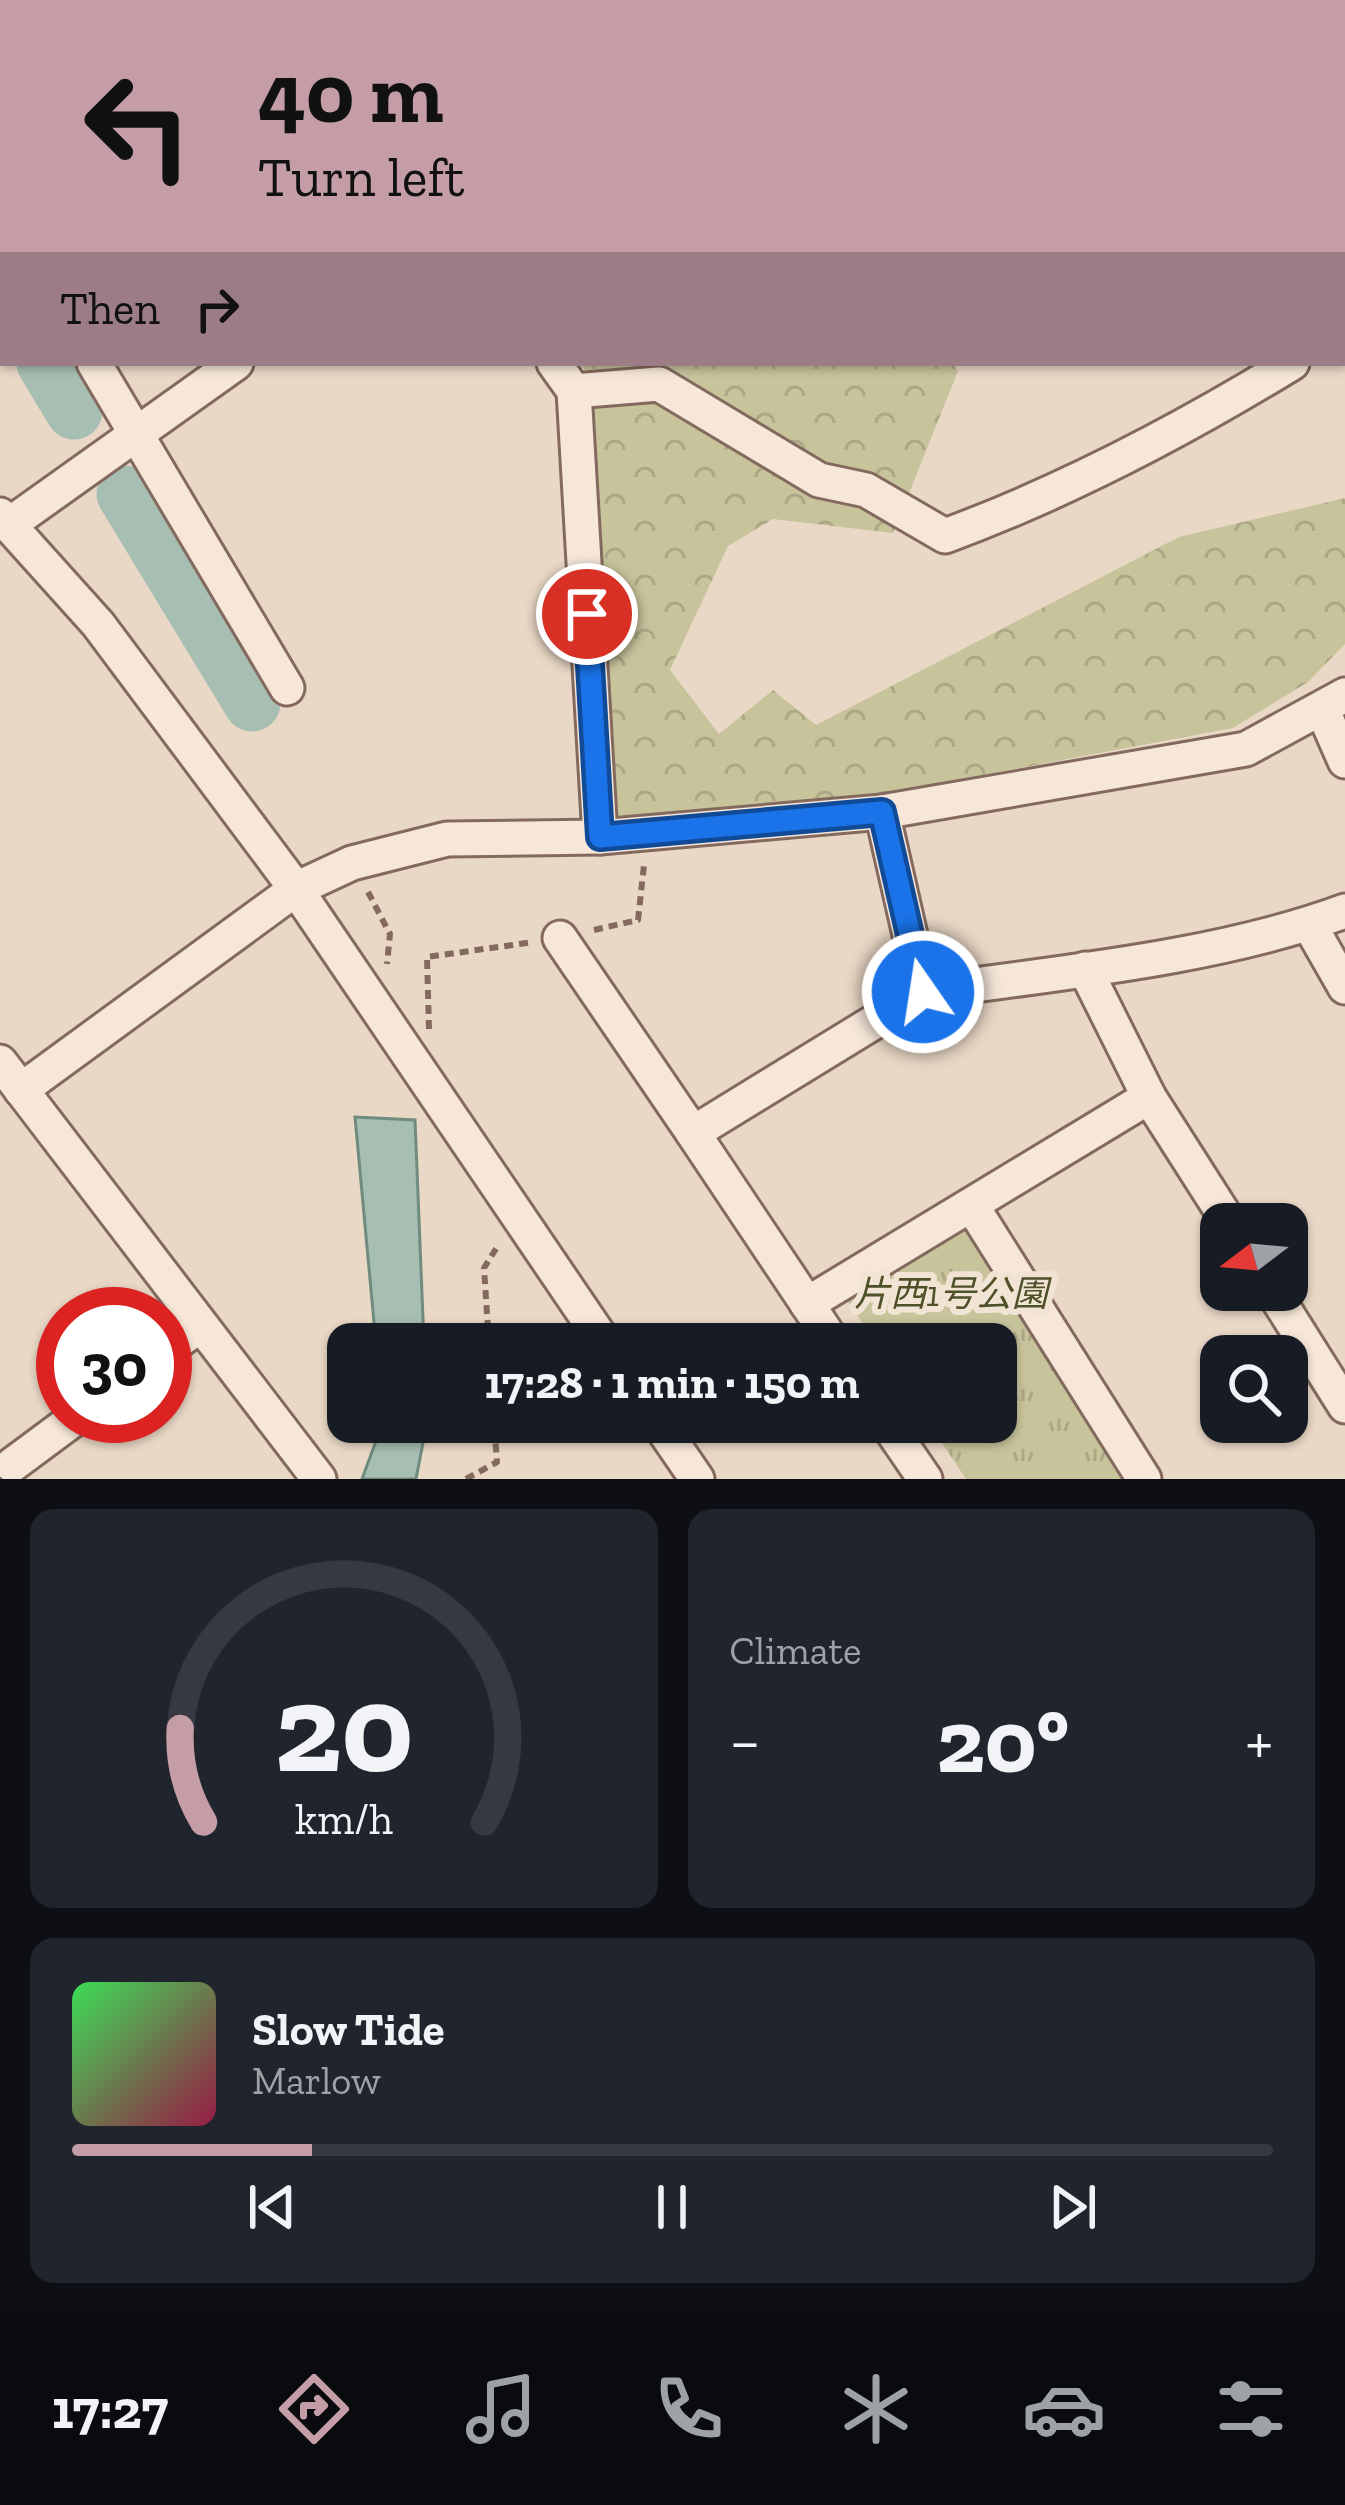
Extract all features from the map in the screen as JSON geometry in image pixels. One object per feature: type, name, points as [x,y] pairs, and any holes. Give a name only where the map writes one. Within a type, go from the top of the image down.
[{"type":"street","points":[[96,366],[287,688]]},
{"type":"street","points":[[232,366],[136,438],[5,519],[98,624],[296,889],[591,1323]]},
{"type":"street","points":[[600,837],[564,377],[659,385],[819,480],[866,490],[945,536],[1024,507],[1198,420],[1287,366]]},
{"type":"street","points":[[21,1090],[296,889],[352,863],[447,839],[600,837],[882,812],[1246,749],[1334,703],[1345,761]]},
{"type":"street","points":[[882,812],[923,992]]},
{"type":"street","points":[[692,1133],[923,992],[1085,969],[1309,924],[1345,911]]},
{"type":"street","points":[[1309,924],[1345,987]]},
{"type":"street","points":[[560,938],[820,1323]]},
{"type":"street","points":[[1085,969],[1149,1096],[1217,1203]]},
{"type":"street","points":[[0,1062],[319,1479]]},
{"type":"street","points":[[807,1304],[1149,1096]]},
{"type":"street","points":[[972,1207],[1144,1479]]},
{"type":"street","points":[[1285,1311],[1345,1406]]},
{"type":"street","points":[[192,1331],[200,1325]]},
{"type":"street","points":[[12,1465],[42,1443]]},
{"type":"street","points":[[672,1443],[697,1479]]},
{"type":"street","points":[[900,1443],[925,1479]]},
{"type":"path","points":[[418,1019],[429,1036],[427,957],[560,938],[638,920],[648,833]]},
{"type":"path","points":[[352,863],[390,934],[387,970]]},
{"type":"path","points":[[488,1323],[484,1268],[518,1216]]},
{"type":"path","points":[[466,1479],[497,1462],[496,1443]]},
{"type":"green space","points":[[582,366],[955,366],[958,371],[893,533],[773,519],[728,546],[670,670],[719,734],[773,690],[816,725],[1179,537],[1345,498],[1345,644],[1308,682],[1233,728],[881,794],[618,817],[587,373]]},
{"type":"green space","name":"片西1号公園","points":[[967,1225],[1121,1479],[966,1479],[942,1443],[1017,1443],[1017,1323],[862,1323],[847,1300]]},
{"type":"shaded area","points":[[355,1117],[415,1120],[423,1323],[374,1323]]},
{"type":"shaded area","points":[[375,1443],[423,1443],[416,1479],[362,1479]]},
{"type":"waterway","points":[[47,366],[74,411]]},
{"type":"waterway","points":[[125,494],[252,703]]},
{"type":"route","points":[[587,614],[600,837],[882,812],[923,992]]}]
